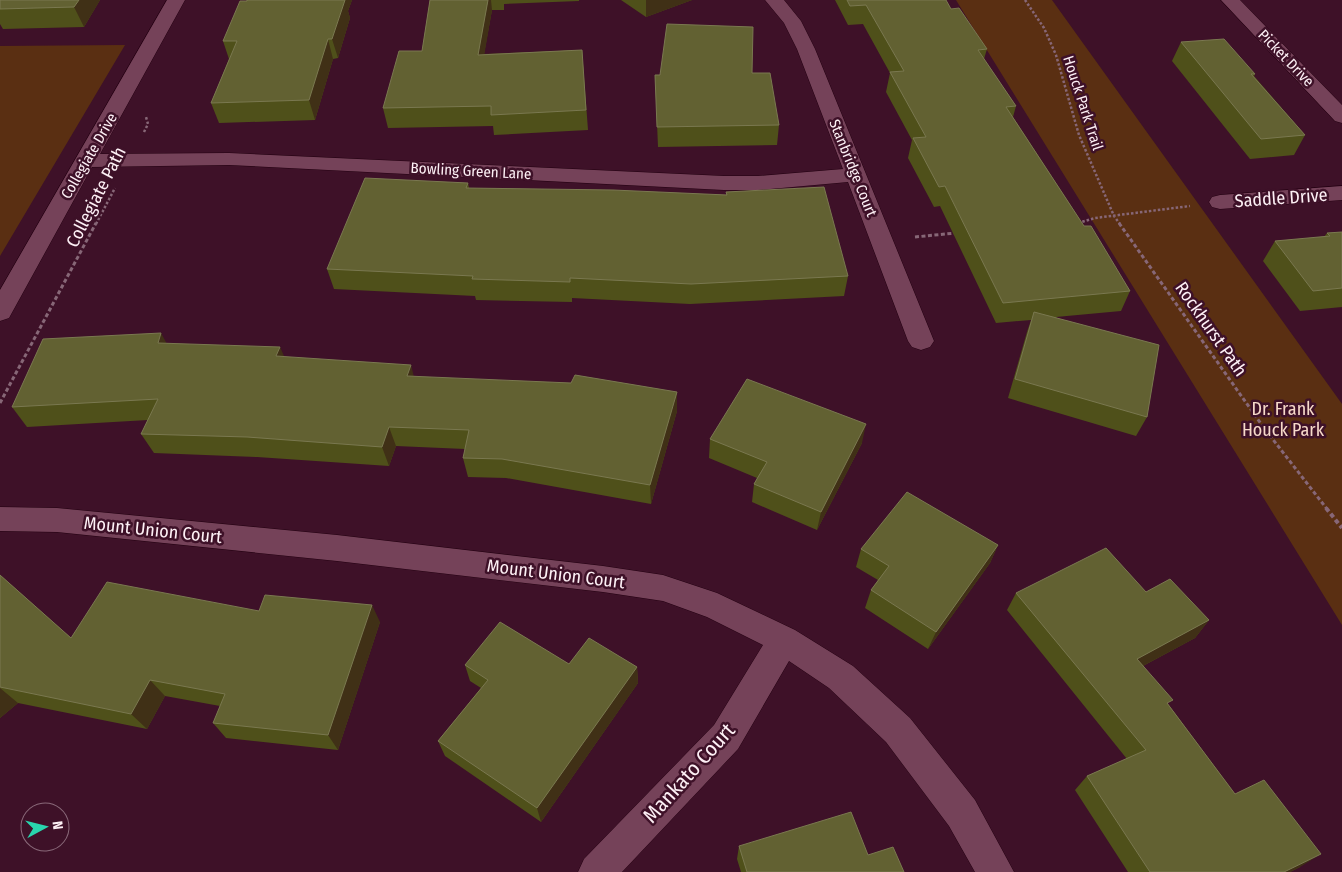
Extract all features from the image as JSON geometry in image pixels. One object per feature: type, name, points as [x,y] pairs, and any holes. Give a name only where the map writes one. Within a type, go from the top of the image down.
[{"type":"street","name":"Collegiate Drive","points":[[0,312],[176,0]]},
{"type":"street","name":"Stanbridge Court","points":[[774,0],[792,21],[806,49],[921,341]]},
{"type":"street","name":"Picket Drive","points":[[1230,0],[1342,117]]},
{"type":"street","name":"Bowling Green Lane","points":[[86,161],[229,159],[724,183],[758,183],[856,175]]},
{"type":"street","name":"Saddle Drive","points":[[1220,202],[1342,193]]},
{"type":"street","name":"Mount Union Court","points":[[0,519],[57,520],[337,548],[603,579],[663,588],[718,606],[784,640],[841,677],[898,730],[962,813],[995,872]]},
{"type":"street","name":"Mankato Court","points":[[597,872],[726,738],[784,640]]},
{"type":"path","name":"Houck Park Trail","points":[[1025,0],[1044,28],[1056,55],[1079,135],[1114,216]]},
{"type":"path","name":"Collegiate Path","points":[[0,403],[148,124],[146,116]]},
{"type":"path","points":[[1076,224],[1095,218],[1220,202]]},
{"type":"path","name":"Rockhurst Path","points":[[1114,216],[1264,428],[1342,528]]},
{"type":"path","points":[[911,238],[959,233]]},
{"type":"green space","name":"Dr. Frank Houck Park","points":[[956,0],[1052,0],[1342,404],[1342,625]]},
{"type":"green space","points":[[125,45],[0,256],[0,46]]},
{"type":"building","points":[[0,0],[79,0],[74,7],[0,9]]},
{"type":"building","points":[[345,0],[332,39],[328,39],[309,100],[211,103],[237,41],[223,41],[240,1]]},
{"type":"building","points":[[430,0],[488,0],[478,55],[582,50],[586,110],[491,115],[491,106],[383,108],[399,51],[422,51]]},
{"type":"building","points":[[847,0],[946,0],[951,9],[959,8],[987,49],[978,50],[1016,106],[1006,107],[1084,226],[1091,226],[1130,291],[1003,303],[945,186],[939,187],[913,138],[926,137],[890,72],[904,71],[866,5],[850,6]]},
{"type":"building","points":[[667,24],[753,27],[752,73],[770,73],[779,125],[657,127],[655,75],[660,75]]},
{"type":"building","points":[[1224,39],[1255,74],[1251,74],[1305,135],[1261,139],[1181,42]]},
{"type":"building","points":[[365,178],[468,183],[466,188],[613,190],[727,195],[726,192],[824,187],[848,276],[691,284],[570,278],[570,282],[472,279],[473,276],[327,269]]},
{"type":"building","points":[[1342,232],[1342,288],[1313,291],[1275,241],[1330,236],[1327,233]]},
{"type":"building","points":[[1034,312],[1159,345],[1147,417],[1015,379]]},
{"type":"building","points":[[161,333],[158,343],[280,347],[276,356],[411,365],[407,376],[571,383],[575,375],[677,392],[650,485],[502,459],[463,458],[469,430],[389,427],[382,447],[247,437],[141,434],[158,399],[12,407],[43,339]]},
{"type":"building","points":[[747,379],[866,424],[821,512],[754,484],[767,462],[710,439]]},
{"type":"building","points":[[907,492],[998,545],[936,632],[871,590],[889,566],[861,549]]},
{"type":"building","points":[[1106,548],[1146,592],[1170,579],[1209,620],[1137,659],[1173,700],[1167,703],[1235,794],[1264,780],[1321,854],[1284,872],[1150,872],[1087,776],[1146,750],[1016,593]]},
{"type":"building","points":[[0,575],[71,638],[107,582],[259,611],[265,595],[372,605],[328,735],[213,723],[225,694],[150,680],[131,714],[0,687]]},
{"type":"building","points":[[500,622],[569,664],[589,638],[637,667],[537,808],[438,741],[488,680],[465,665]]},
{"type":"building","points":[[851,812],[868,855],[893,847],[904,872],[747,872],[739,846]]}]
